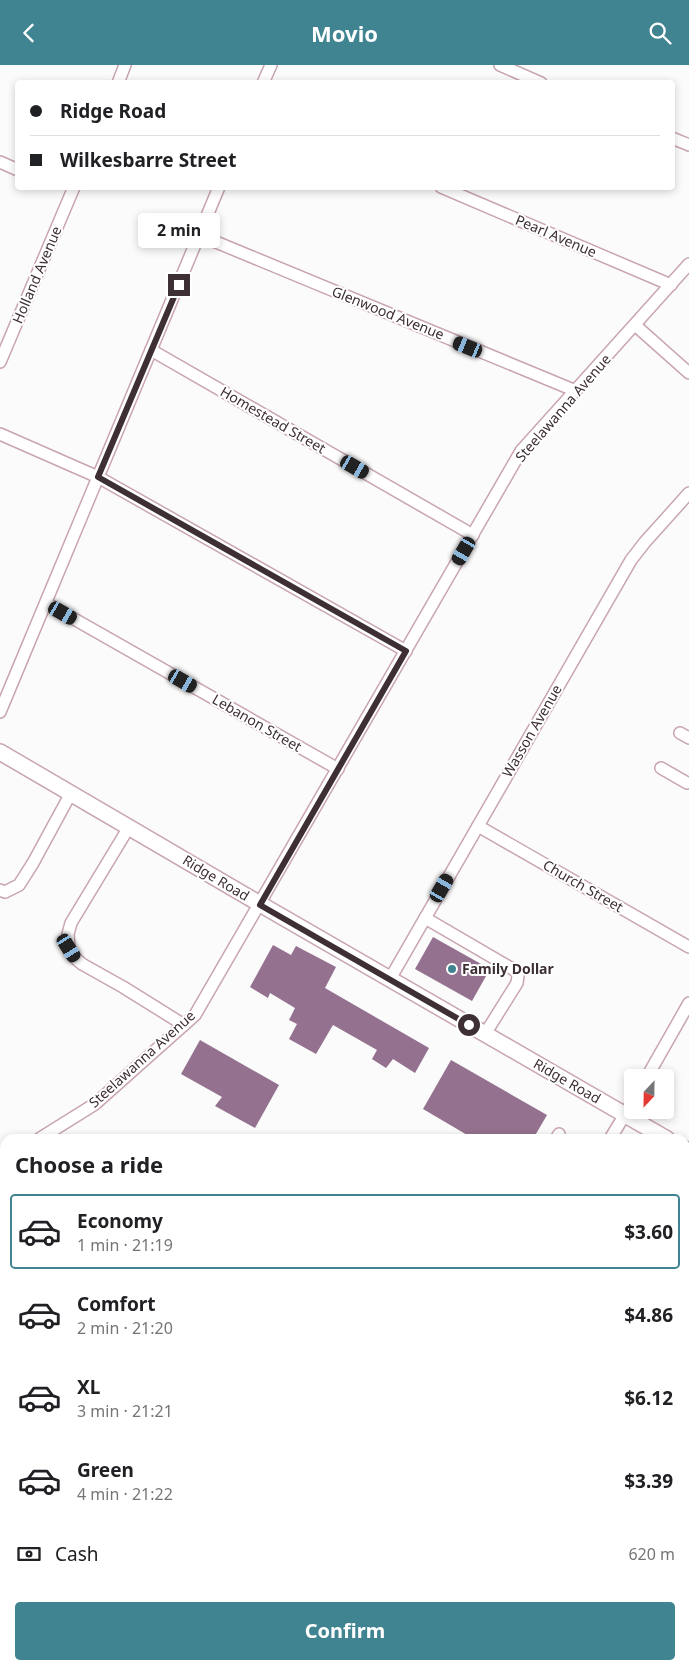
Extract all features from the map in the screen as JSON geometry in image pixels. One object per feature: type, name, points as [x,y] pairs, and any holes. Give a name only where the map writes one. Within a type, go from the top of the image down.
[{"type":"main road","name":"Ridge Road","points":[[0,752],[260,905],[485,1034],[624,1106]]},
{"type":"main road","name":"Ridge Road","points":[[642,1119],[661,1134]]},
{"type":"street","points":[[119,80],[125,65]]},
{"type":"street","points":[[264,80],[271,65]]},
{"type":"street","points":[[500,65],[534,80]]},
{"type":"street","points":[[675,139],[689,145]]},
{"type":"street","points":[[0,162],[15,169]]},
{"type":"street","name":"Holland Avenue","points":[[0,362],[5,336],[69,190]]},
{"type":"street","points":[[0,712],[218,190]]},
{"type":"street","name":"Pearl Avenue","points":[[448,190],[671,285]]},
{"type":"street","name":"Glenwood Avenue","points":[[199,235],[576,391]]},
{"type":"street","name":"Steelawanna Avenue","points":[[47,1134],[95,1104],[195,1015],[521,451],[689,264]]},
{"type":"street","points":[[634,325],[689,373]]},
{"type":"street","name":"Homestead Street","points":[[151,350],[473,535]]},
{"type":"street","points":[[0,434],[98,477],[406,651]]},
{"type":"street","name":"Wasson Avenue","points":[[390,979],[632,560],[645,542],[689,493]]},
{"type":"street","name":"Lebanon Street","points":[[46,603],[338,769]]},
{"type":"street","points":[[662,768],[688,782]]},
{"type":"street","points":[[0,890],[5,892],[19,885],[71,793]]},
{"type":"street","name":"Church Street","points":[[478,826],[689,947]]},
{"type":"street","points":[[129,827],[71,923],[68,934],[69,948],[82,964],[124,987],[184,1025]]},
{"type":"street","points":[[425,918],[516,971],[518,983],[485,1034]]},
{"type":"street","points":[[652,1069],[689,1003]]},
{"type":"street","points":[[613,1134],[624,1117]]},
{"type":"building","name":"Family Dollar","points":[[433,937],[490,969],[472,1001],[415,969]]},
{"type":"building","points":[[273,945],[291,955],[296,946],[336,967],[325,988],[429,1048],[415,1073],[393,1059],[386,1068],[372,1059],[377,1050],[333,1025],[316,1054],[289,1039],[297,1024],[289,1020],[295,1008],[270,993],[268,998],[250,987]]},
{"type":"building","points":[[200,1040],[279,1085],[255,1128],[215,1106],[222,1097],[181,1074]]},
{"type":"building","points":[[451,1060],[547,1115],[536,1134],[466,1134],[423,1109]]},
{"type":"place","name":"Family Dollar","points":[[452,969]]},
{"type":"route","points":[[179,285],[98,477],[406,651],[260,905],[469,1025]]}]
